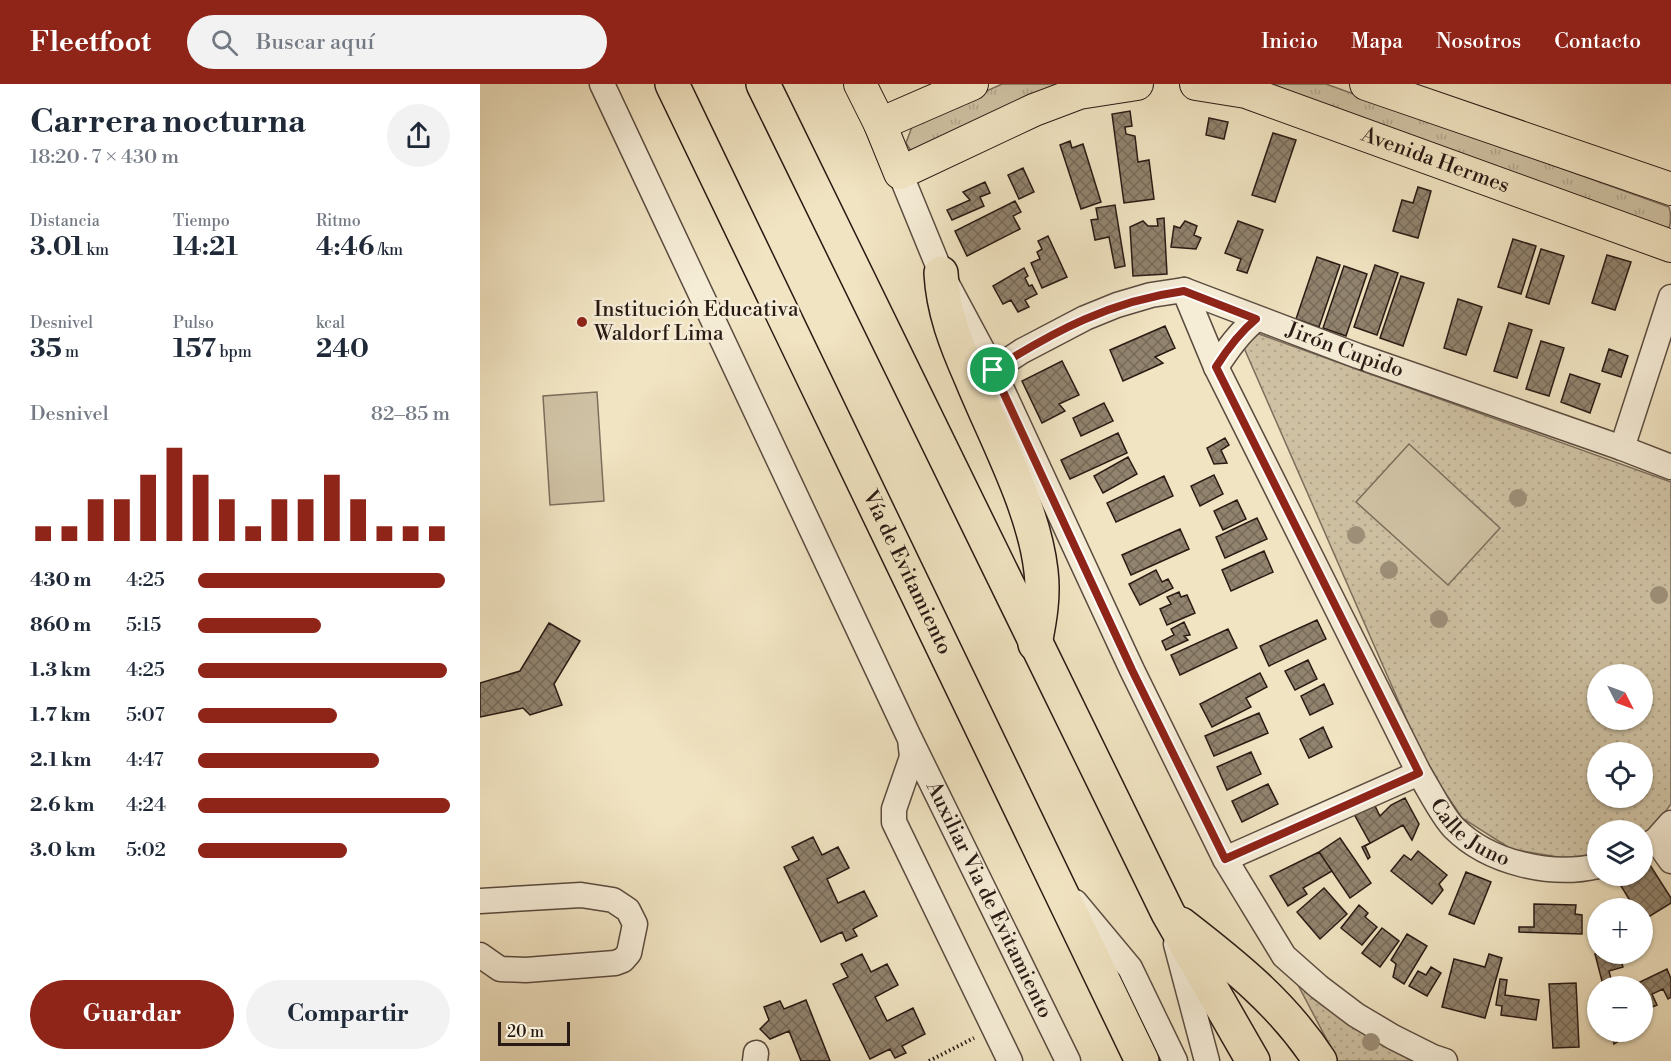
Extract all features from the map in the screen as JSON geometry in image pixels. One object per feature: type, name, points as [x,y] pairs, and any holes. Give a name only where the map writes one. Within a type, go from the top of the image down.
[{"type":"highway","name":"Vía de Evitamiento","points":[[672,84],[1142,1061]]},
{"type":"highway","points":[[763,84],[1168,913],[1249,1056]]},
{"type":"highway","points":[[941,273],[944,301],[959,350],[1031,522],[1041,571],[1042,590],[1041,612],[1035,644]]},
{"type":"highway","points":[[1168,913],[1261,990],[1301,1032],[1320,1061]]},
{"type":"main road","points":[[860,84],[880,124],[900,173],[1034,110],[1079,93],[1137,84]]},
{"type":"main road","points":[[880,124],[972,84]]},
{"type":"main road","name":"Avenida Hermes","points":[[1196,84],[1246,92],[1671,246]]},
{"type":"main road","points":[[1366,84],[1671,189]]},
{"type":"street","points":[[602,84],[910,739],[912,757],[894,809],[894,822],[1010,1061]]},
{"type":"street","points":[[900,173],[941,273],[993,370],[1132,670],[1225,859],[1284,956],[1356,1015],[1393,1037],[1445,1061]]},
{"type":"street","name":"Jirón Cupido","points":[[993,370],[1022,351],[1085,318],[1151,295],[1184,291],[1256,319],[1671,467]]},
{"type":"street","name":"Calle Juno","points":[[1184,291],[1216,367],[1419,773],[1454,828],[1480,847],[1509,860],[1542,869],[1577,871],[1587,869]]},
{"type":"street","points":[[1622,448],[1671,297]]},
{"type":"street","points":[[1216,367],[1229,346],[1256,319]]},
{"type":"street","name":"Auxiliar Via de Evitamiento","points":[[910,739],[1068,1061]]},
{"type":"street","points":[[1225,859],[1419,773]]},
{"type":"street","points":[[1656,837],[1671,861]]},
{"type":"street","points":[[1056,880],[1130,968],[1175,1061]]},
{"type":"street","points":[[480,901],[581,895],[613,900],[628,910],[635,924],[629,953],[623,960],[615,963],[526,970],[500,969],[480,955]]},
{"type":"street","points":[[1168,913],[1207,1061]]},
{"type":"path","points":[[929,1061],[994,1028]]},
{"type":"green space","points":[[1002,84],[1079,84],[913,154],[906,143],[913,124]]},
{"type":"green space","points":[[1261,84],[1326,84],[1669,207],[1669,228],[1662,228]]},
{"type":"green space","points":[[1234,325],[1671,482],[1671,804],[1653,828],[1653,820],[1587,820],[1587,855],[1575,860],[1511,849],[1462,818],[1426,764]]},
{"type":"green space","points":[[597,392],[604,501],[550,505],[543,396]]},
{"type":"green space","points":[[1409,444],[1500,528],[1448,585],[1356,502]]},
{"type":"green space","points":[[1288,966],[1415,1061],[1338,1061]]},
{"type":"building","points":[[1130,111],[1132,126],[1125,127],[1126,134],[1135,136],[1138,162],[1149,160],[1154,199],[1124,203],[1112,114]]},
{"type":"building","points":[[1209,118],[1228,122],[1224,139],[1206,135]]},
{"type":"building","points":[[1273,133],[1296,140],[1275,202],[1252,195]]},
{"type":"building","points":[[1070,141],[1072,148],[1083,144],[1101,202],[1081,209],[1060,145]]},
{"type":"building","points":[[1023,168],[1034,192],[1019,199],[1008,175]]},
{"type":"building","points":[[985,182],[990,193],[980,197],[984,206],[952,220],[947,210],[970,200],[963,192]]},
{"type":"building","points":[[1418,187],[1431,191],[1418,238],[1393,231],[1402,200],[1413,203]]},
{"type":"building","points":[[1015,201],[1021,212],[1013,216],[1020,229],[967,256],[955,231]]},
{"type":"building","points":[[1115,205],[1125,266],[1115,268],[1109,237],[1095,240],[1091,220],[1098,219],[1096,208]]},
{"type":"building","points":[[1164,218],[1167,274],[1133,276],[1130,227],[1143,221],[1148,226],[1158,226],[1157,219]]},
{"type":"building","points":[[1185,221],[1197,226],[1194,235],[1201,238],[1196,249],[1171,247],[1174,226],[1180,228]]},
{"type":"building","points":[[1238,221],[1263,230],[1247,273],[1237,270],[1241,259],[1225,253]]},
{"type":"building","points":[[1048,236],[1067,277],[1042,288],[1031,263],[1040,259],[1037,252],[1042,249],[1038,241]]},
{"type":"building","points":[[1513,239],[1536,246],[1521,294],[1498,287]]},
{"type":"building","points":[[1541,249],[1564,256],[1549,304],[1526,297]]},
{"type":"building","points":[[1607,255],[1631,262],[1615,310],[1592,303]]},
{"type":"building","points":[[1317,257],[1340,265],[1319,327],[1296,319]]},
{"type":"building","points":[[1375,265],[1398,273],[1377,335],[1354,327]]},
{"type":"building","points":[[1344,266],[1367,274],[1346,336],[1323,328]]},
{"type":"building","points":[[1024,268],[1029,286],[1032,285],[1037,294],[1025,300],[1029,307],[1018,312],[1011,300],[1003,304],[993,286]]},
{"type":"building","points":[[1401,276],[1424,283],[1403,346],[1380,338]]},
{"type":"building","points":[[1458,299],[1482,307],[1466,355],[1444,348]]},
{"type":"building","points":[[1509,323],[1532,330],[1517,378],[1494,371]]},
{"type":"building","points":[[1165,326],[1175,348],[1155,357],[1163,363],[1123,381],[1110,350]]},
{"type":"building","points":[[1541,341],[1564,348],[1549,396],[1526,389]]},
{"type":"building","points":[[1609,349],[1628,356],[1621,377],[1602,371]]},
{"type":"building","points":[[1062,361],[1079,395],[1059,404],[1065,411],[1042,423],[1022,381]]},
{"type":"building","points":[[1570,374],[1600,384],[1590,413],[1561,402]]},
{"type":"building","points":[[1104,403],[1113,421],[1081,436],[1073,418]]},
{"type":"building","points":[[1118,433],[1127,453],[1070,479],[1061,460]]},
{"type":"building","points":[[1225,438],[1229,445],[1221,450],[1227,463],[1214,464],[1207,448]]},
{"type":"building","points":[[1128,457],[1137,474],[1103,493],[1094,476]]},
{"type":"building","points":[[1214,475],[1223,494],[1200,506],[1191,486]]},
{"type":"building","points":[[1164,476],[1173,496],[1116,522],[1107,503]]},
{"type":"building","points":[[1237,500],[1246,519],[1223,530],[1214,511]]},
{"type":"building","points":[[1257,518],[1267,539],[1225,558],[1216,537]]},
{"type":"building","points":[[1180,529],[1189,549],[1131,575],[1122,555]]},
{"type":"building","points":[[1264,551],[1273,572],[1231,591],[1222,570]]},
{"type":"building","points":[[1156,570],[1162,582],[1168,579],[1173,588],[1140,605],[1129,584]]},
{"type":"building","points":[[1179,592],[1181,597],[1187,595],[1195,613],[1167,625],[1160,609],[1171,604],[1167,597]]},
{"type":"building","points":[[1317,620],[1326,639],[1269,666],[1260,646]]},
{"type":"building","points":[[1184,622],[1190,635],[1184,636],[1188,640],[1166,650],[1162,641],[1174,635],[1171,629]]},
{"type":"building","points":[[549,623],[580,641],[554,684],[562,705],[530,715],[523,708],[480,717],[480,683],[520,671]]},
{"type":"building","points":[[1228,629],[1237,648],[1180,675],[1171,655]]},
{"type":"building","points":[[1308,660],[1317,679],[1295,690],[1285,671]]},
{"type":"building","points":[[1260,673],[1267,687],[1246,698],[1251,707],[1212,727],[1200,704]]},
{"type":"building","points":[[1324,684],[1333,704],[1310,715],[1301,696]]},
{"type":"building","points":[[1259,713],[1268,733],[1214,756],[1205,736]]},
{"type":"building","points":[[1323,727],[1332,747],[1309,758],[1300,739]]},
{"type":"building","points":[[1251,752],[1261,774],[1227,790],[1217,767]]},
{"type":"building","points":[[1268,784],[1278,804],[1242,822],[1232,801]]},
{"type":"building","points":[[1405,798],[1419,824],[1412,840],[1403,825],[1365,846],[1370,857],[1368,859],[1362,847],[1370,843],[1354,814],[1374,804],[1380,816],[1391,805]]},
{"type":"building","points":[[813,837],[822,855],[838,847],[849,868],[827,879],[838,903],[864,891],[877,916],[853,929],[857,936],[846,941],[842,932],[821,942],[784,867],[799,860],[792,847]]},
{"type":"building","points":[[1340,838],[1371,883],[1350,898],[1319,852]]},
{"type":"building","points":[[1418,851],[1447,875],[1439,884],[1443,890],[1432,904],[1391,871],[1404,855],[1411,860]]},
{"type":"building","points":[[1319,852],[1332,871],[1303,888],[1307,894],[1288,906],[1270,876]]},
{"type":"building","points":[[1653,870],[1671,898],[1671,903],[1653,914],[1653,898],[1628,898],[1621,886],[1653,886]]},
{"type":"building","points":[[1466,872],[1491,882],[1474,924],[1449,914]]},
{"type":"building","points":[[1324,888],[1347,914],[1320,939],[1297,912]]},
{"type":"building","points":[[1534,904],[1576,905],[1575,914],[1582,915],[1582,934],[1519,932],[1519,927],[1534,927]]},
{"type":"building","points":[[1359,905],[1368,913],[1365,917],[1377,927],[1362,945],[1341,928]]},
{"type":"building","points":[[1382,928],[1399,941],[1380,967],[1362,953]]},
{"type":"building","points":[[1407,934],[1427,946],[1404,984],[1393,977],[1396,964],[1391,960]]},
{"type":"building","points":[[862,954],[871,972],[887,964],[898,985],[875,997],[887,1021],[913,1008],[925,1034],[902,1046],[906,1053],[895,1058],[890,1049],[870,1059],[833,984],[848,977],[841,964]]},
{"type":"building","points":[[1489,954],[1502,958],[1485,1018],[1442,1007],[1454,959],[1485,967]]},
{"type":"building","points":[[1598,964],[1622,964],[1623,967],[1609,971],[1610,976],[1601,976]]},
{"type":"building","points":[[1431,967],[1441,973],[1427,996],[1409,986],[1418,971],[1426,975]]},
{"type":"building","points":[[1667,969],[1671,979],[1671,997],[1668,999],[1663,989],[1653,994],[1653,976]]},
{"type":"building","points":[[1500,979],[1507,980],[1505,995],[1539,1000],[1536,1020],[1501,1015],[1502,1006],[1496,1005]]},
{"type":"building","points":[[1576,983],[1579,1047],[1553,1048],[1549,984]]},
{"type":"building","points":[[806,1000],[830,1061],[801,1061],[789,1031],[770,1039],[760,1029],[769,1020],[764,1007],[780,1001],[784,1009]]},
{"type":"place","name":"Institución Educativa Waldorf Lima","points":[[582,322]]},
{"type":"route","points":[[1184,291],[1256,319],[1229,346],[1216,367],[1419,773],[1225,859],[1132,670],[993,370],[1022,351],[1085,318],[1151,295],[1184,291]]}]
